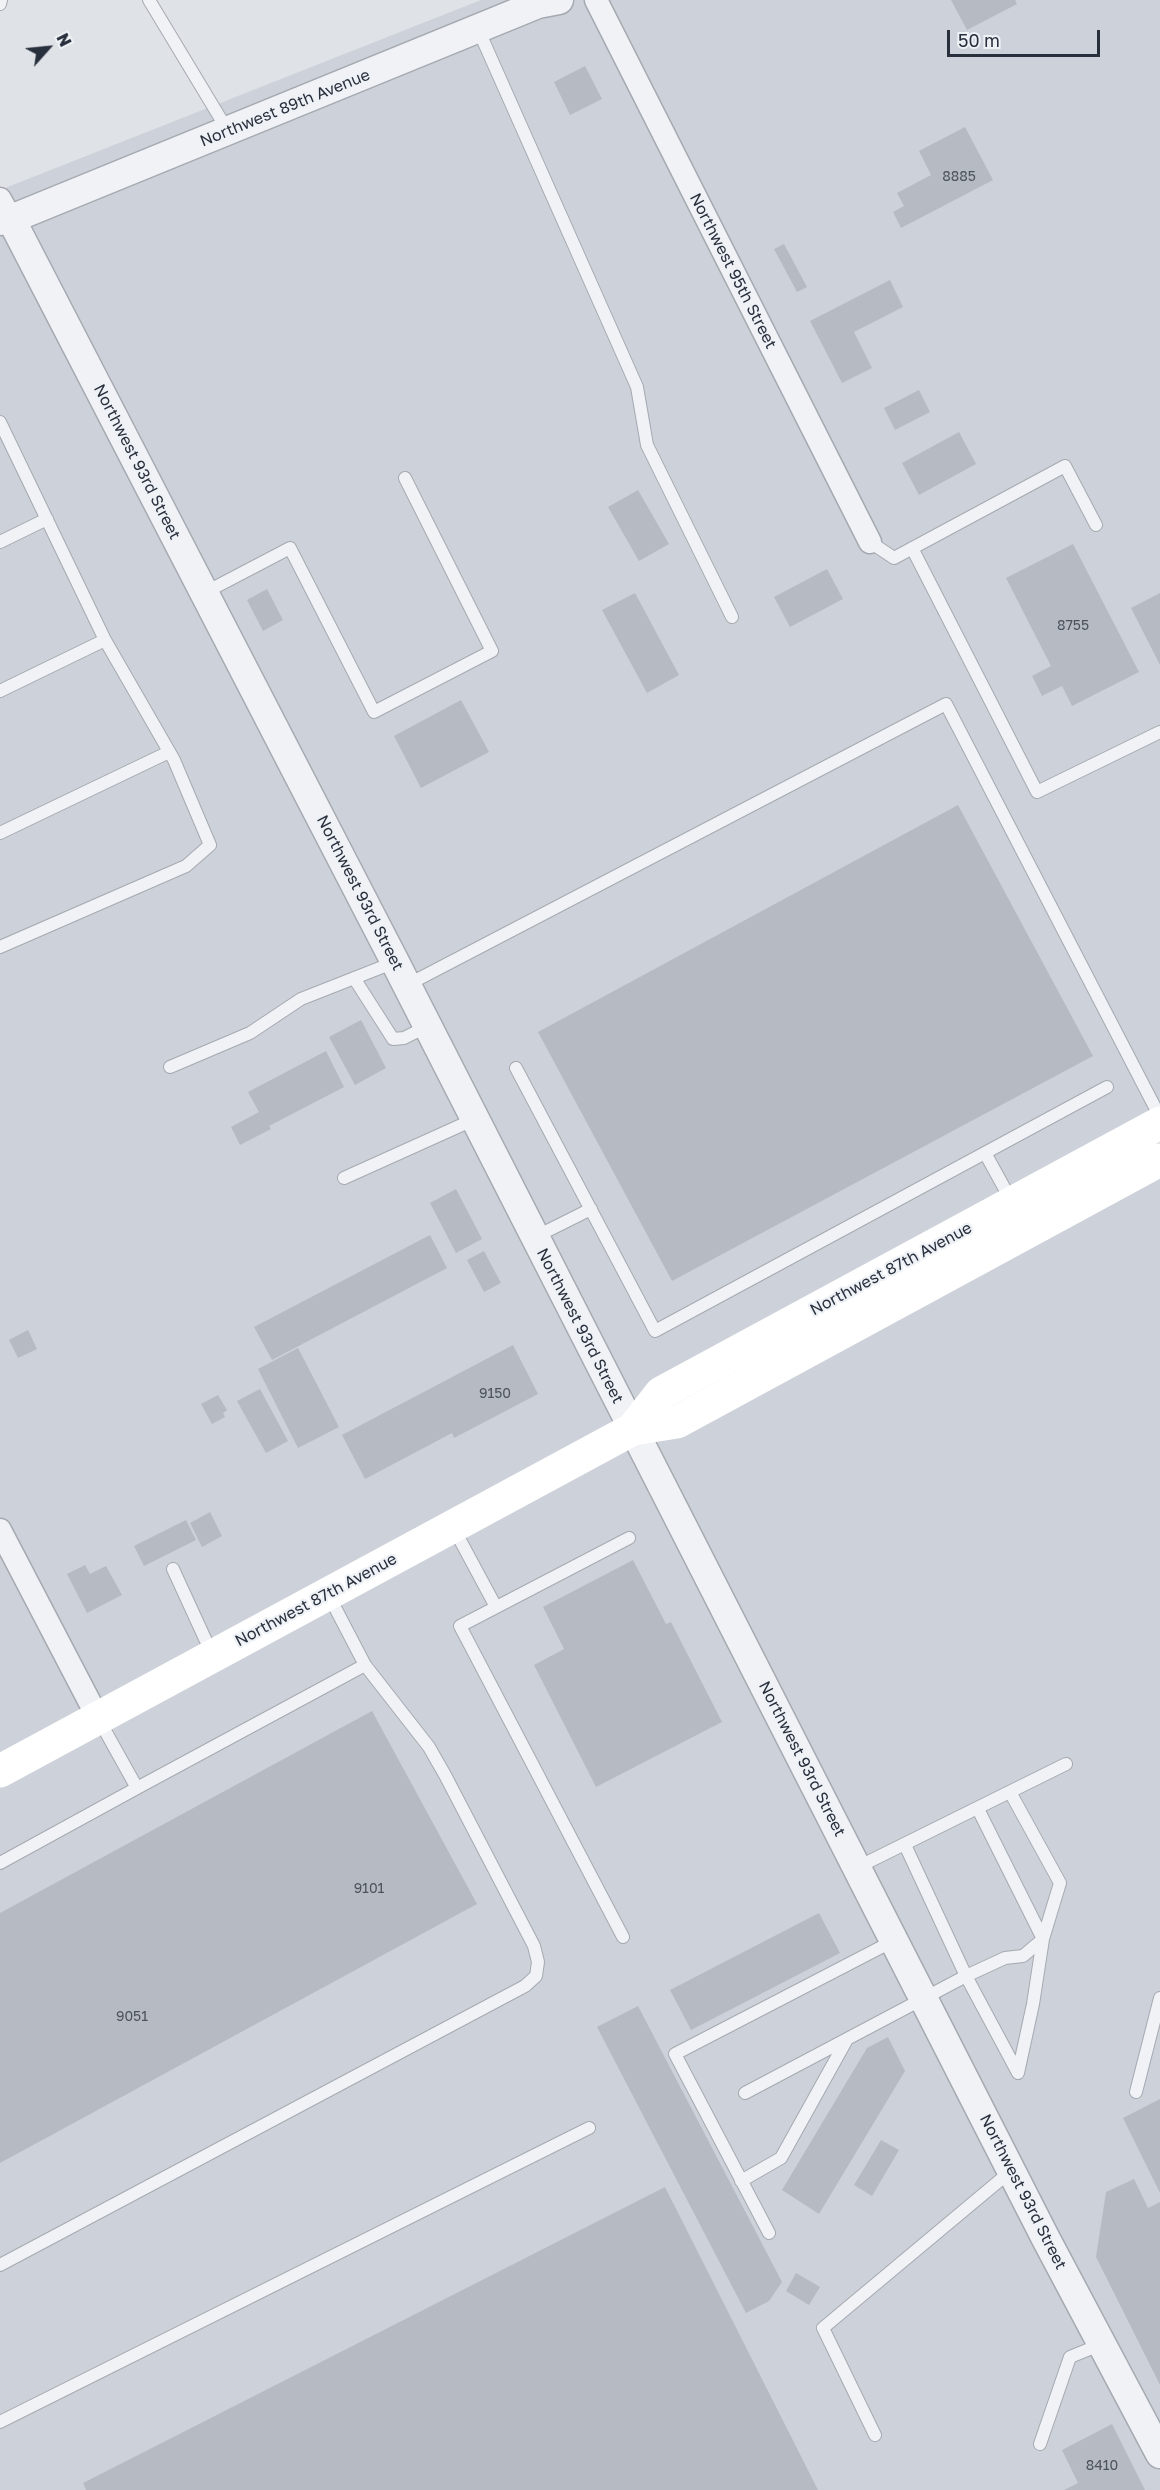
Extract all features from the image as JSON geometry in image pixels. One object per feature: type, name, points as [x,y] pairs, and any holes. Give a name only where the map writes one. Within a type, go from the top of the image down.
[{"type":"main road","name":"Northwest 87th Avenue","points":[[633,1429],[661,1393],[1160,1123]]},
{"type":"main road","name":"Northwest 87th Avenue","points":[[0,1771],[633,1429],[677,1422],[1160,1160]]},
{"type":"street","name":"Northwest 95th Street","points":[[596,0],[870,542]]},
{"type":"street","name":"Northwest 89th Avenue","points":[[4,214],[228,131],[544,1]]},
{"type":"street","name":"Northwest 93rd Street","points":[[4,214],[204,592],[476,1119],[1012,2170],[1160,2454]]},
{"type":"street","points":[[0,1530],[98,1718]]},
{"type":"lane","points":[[149,0],[228,131]]},
{"type":"lane","points":[[478,29],[637,387],[647,445],[732,617]]},
{"type":"lane","points":[[0,947],[186,866],[210,845],[169,752],[105,640],[1,425]]},
{"type":"lane","points":[[870,542],[894,558],[1065,466],[1096,525]]},
{"type":"lane","points":[[204,592],[290,548],[374,712],[492,651],[405,478]]},
{"type":"lane","points":[[0,542],[46,519]]},
{"type":"lane","points":[[912,549],[1037,792],[1160,732]]},
{"type":"lane","points":[[0,691],[105,640]]},
{"type":"lane","points":[[170,1068],[250,1033],[301,999],[354,978],[401,974],[946,704],[1160,1117]]},
{"type":"lane","points":[[0,833],[169,752]]},
{"type":"lane","points":[[354,978],[393,1039],[405,1038],[428,1026]]},
{"type":"lane","points":[[516,1068],[655,1331],[1107,1087]]},
{"type":"lane","points":[[344,1178],[476,1119]]},
{"type":"lane","points":[[985,1153],[1012,1203]]},
{"type":"lane","points":[[535,1237],[591,1209]]},
{"type":"lane","points":[[453,1526],[496,1607]]},
{"type":"lane","points":[[623,1936],[459,1626],[629,1538]]},
{"type":"lane","points":[[173,1569],[213,1655]]},
{"type":"lane","points":[[0,2265],[515,1992],[536,1976],[538,1962],[534,1946],[439,1766],[392,1696],[365,1665],[327,1594]]},
{"type":"lane","points":[[0,1863],[365,1665]]},
{"type":"lane","points":[[98,1718],[136,1788]]},
{"type":"lane","points":[[858,1867],[1065,1764]]},
{"type":"lane","points":[[905,1845],[966,1976],[1018,2073],[1033,2004],[1042,1939],[1060,1883],[1010,1792]]},
{"type":"lane","points":[[978,1809],[1042,1939]]},
{"type":"lane","points":[[744,2093],[925,2000],[966,1976],[1005,1958],[1023,1956],[1042,1939]]},
{"type":"lane","points":[[769,2233],[675,2054],[896,1940]]},
{"type":"lane","points":[[1136,2092],[1160,1998]]},
{"type":"lane","points":[[741,2181],[782,2158],[847,2040]]},
{"type":"lane","points":[[0,2422],[590,2128]]},
{"type":"lane","points":[[875,2435],[823,2328],[1012,2170]]},
{"type":"lane","points":[[1040,2444],[1070,2357],[1102,2344]]},
{"type":"shaded area","points":[[481,0],[1160,0],[1160,2490],[0,2490],[0,190]]},
{"type":"building","points":[[951,0],[1015,0],[1017,4],[967,30]]},
{"type":"building","points":[[585,66],[602,99],[570,115],[554,82]]},
{"type":"building","points":[[965,127],[993,180],[901,228],[893,212],[904,206],[897,193],[931,175],[919,151]]},
{"type":"building","points":[[784,244],[807,287],[797,292],[774,249]]},
{"type":"building","points":[[890,280],[903,307],[854,332],[872,368],[842,383],[810,321]]},
{"type":"building","points":[[919,390],[930,412],[895,430],[884,408]]},
{"type":"building","points":[[959,432],[976,464],[919,495],[902,463]]},
{"type":"building","points":[[638,490],[669,544],[639,561],[608,507]]},
{"type":"building","points":[[1073,544],[1139,672],[1072,706],[1062,686],[1042,696],[1032,676],[1051,666],[1006,578]]},
{"type":"building","points":[[827,569],[843,599],[790,627],[774,597]]},
{"type":"building","points":[[267,589],[283,620],[263,631],[247,600]]},
{"type":"building","points":[[635,593],[679,675],[647,693],[602,610]]},
{"type":"building","points":[[1160,593],[1160,665],[1131,608]]},
{"type":"building","points":[[461,700],[489,752],[421,788],[394,736]]},
{"type":"building","points":[[958,805],[1093,1056],[672,1281],[538,1032]]},
{"type":"building","points":[[361,1020],[386,1068],[355,1085],[329,1037]]},
{"type":"building","points":[[326,1051],[344,1087],[269,1126],[271,1129],[240,1145],[231,1127],[259,1112],[248,1092]]},
{"type":"building","points":[[456,1189],[482,1239],[456,1253],[430,1203]]},
{"type":"building","points":[[430,1235],[447,1268],[272,1360],[254,1327]]},
{"type":"building","points":[[484,1251],[501,1283],[484,1292],[467,1260]]},
{"type":"building","points":[[28,1330],[37,1349],[18,1358],[9,1340]]},
{"type":"building","points":[[513,1345],[538,1394],[454,1438],[452,1433],[365,1479],[342,1435]]},
{"type":"building","points":[[298,1348],[339,1427],[298,1448],[258,1369]]},
{"type":"building","points":[[260,1389],[288,1441],[266,1453],[237,1401]]},
{"type":"building","points":[[218,1395],[227,1410],[223,1413],[225,1417],[212,1424],[201,1404]]},
{"type":"building","points":[[210,1512],[222,1536],[202,1547],[190,1523]]},
{"type":"building","points":[[186,1520],[196,1540],[144,1566],[134,1546]]},
{"type":"building","points":[[633,1560],[666,1624],[671,1622],[722,1722],[596,1787],[534,1665],[564,1649],[543,1607]]},
{"type":"building","points":[[85,1565],[90,1574],[106,1566],[122,1595],[87,1613],[67,1574]]},
{"type":"building","points":[[372,1711],[477,1904],[0,2163],[0,1913]]},
{"type":"building","points":[[819,1913],[840,1953],[691,2030],[670,1990]]},
{"type":"building","points":[[638,2006],[782,2282],[769,2301],[746,2313],[597,2027]]},
{"type":"building","points":[[888,2037],[905,2071],[819,2214],[782,2190],[867,2048]]},
{"type":"building","points":[[1160,2099],[1160,2193],[1123,2118]]},
{"type":"building","points":[[881,2140],[899,2150],[872,2196],[854,2185]]},
{"type":"building","points":[[1134,2179],[1148,2208],[1160,2202],[1160,2385],[1096,2257],[1106,2192]]},
{"type":"building","points":[[665,2187],[818,2490],[86,2490],[83,2483]]},
{"type":"building","points":[[796,2273],[820,2287],[809,2305],[786,2291]]},
{"type":"building","points":[[1112,2424],[1145,2490],[1064,2490],[1078,2483],[1062,2450]]}]
